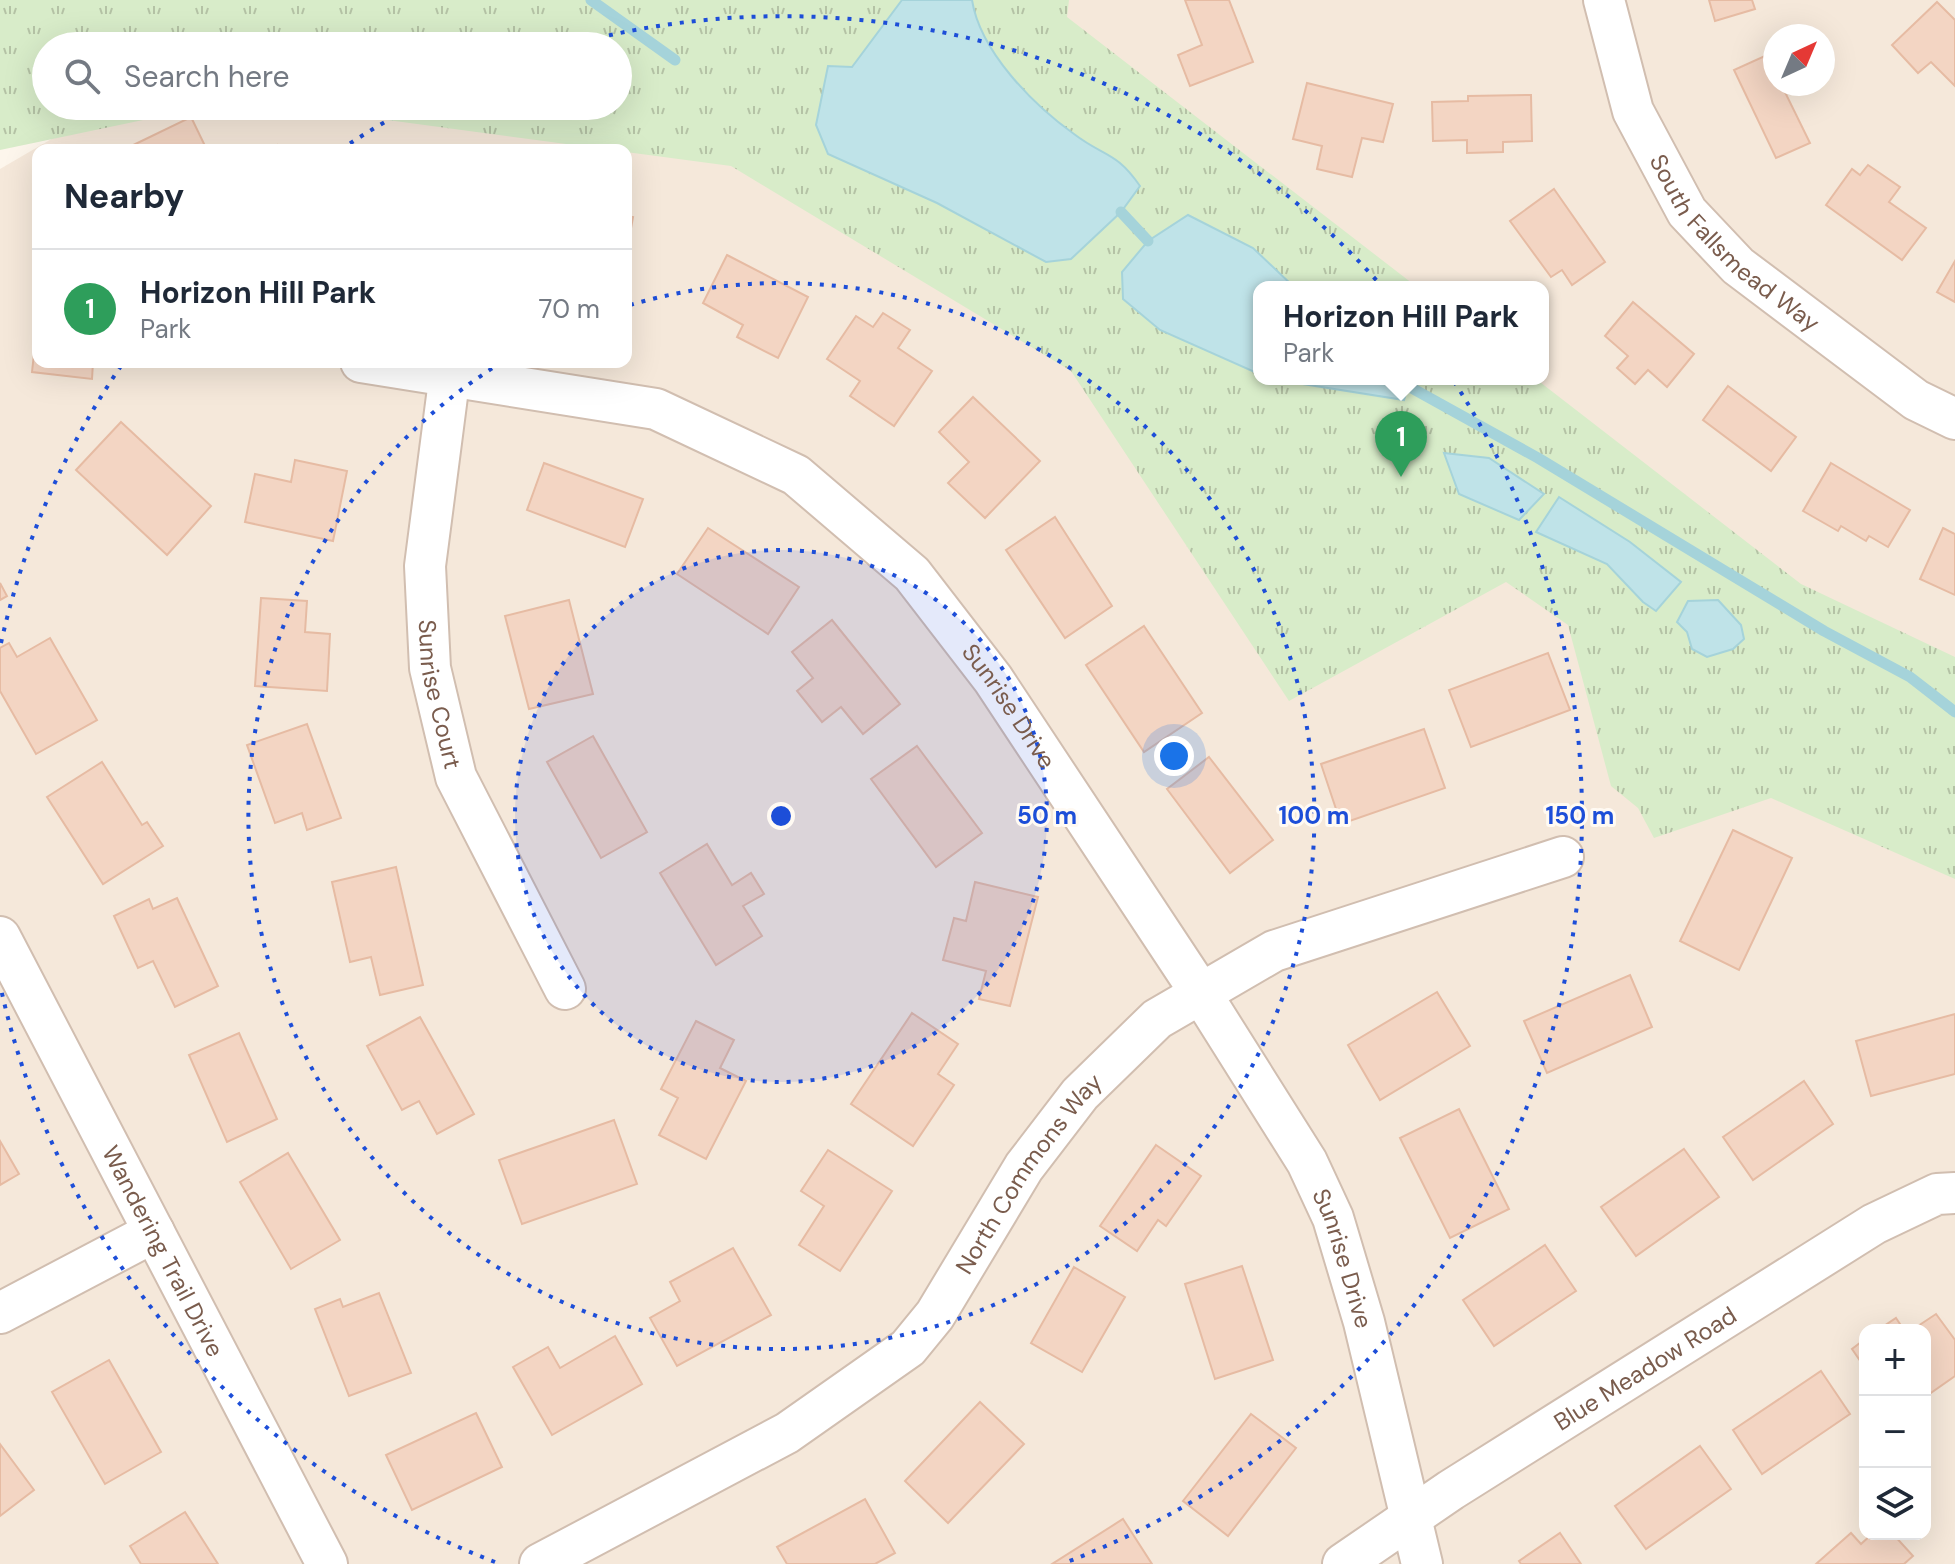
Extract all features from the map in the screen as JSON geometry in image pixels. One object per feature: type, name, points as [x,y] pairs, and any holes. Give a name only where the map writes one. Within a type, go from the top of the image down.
[{"type":"street","name":"South Fallsmead Way","points":[[1604,0],[1633,111],[1687,212],[1738,266],[1916,400],[1955,419]]},
{"type":"street","name":"Sunrise Drive","points":[[410,368],[656,409],[796,475],[912,574],[993,679],[1200,992],[1307,1162],[1333,1218],[1364,1322],[1413,1516],[1422,1564]]},
{"type":"street","name":"Sunrise Court","points":[[450,373],[425,566],[430,668],[456,777],[565,989]]},
{"type":"street","name":"North Commons Way","points":[[540,1564],[787,1433],[908,1348],[935,1315],[1024,1167],[1080,1094],[1157,1019],[1274,951],[1563,857]]},
{"type":"street","name":"Wandering Trail Drive","points":[[0,937],[327,1564]]},
{"type":"street","name":"Blue Meadow Road","points":[[1343,1564],[1413,1516],[1874,1224],[1937,1194],[1955,1193]]},
{"type":"street","points":[[0,1313],[154,1232]]},
{"type":"shaded area","points":[[858,0],[1955,0],[1955,1564],[0,1564],[0,169],[32,150],[32,368],[632,368],[632,144],[43,144],[84,120],[632,120],[632,100]]},
{"type":"green space","points":[[0,0],[1069,0],[1067,17],[1409,281],[1253,281],[1253,385],[1544,385],[1801,584],[1955,657],[1955,879],[1771,798],[1654,838],[1638,808],[1611,786],[1568,625],[1506,582],[1289,701],[1071,371],[731,166],[632,153],[632,144],[567,144],[388,120],[632,120],[632,32],[32,32],[32,120],[143,120],[0,150]]},
{"type":"water","points":[[902,0],[972,0],[977,19],[997,57],[1026,92],[1058,122],[1124,166],[1140,186],[1121,212],[1071,259],[1046,262],[937,203],[828,154],[816,125],[828,66],[852,67]]},
{"type":"water","points":[[1188,215],[1253,248],[1288,281],[1253,281],[1253,371],[1160,330],[1123,299],[1122,272],[1148,241]]},
{"type":"water","points":[[1309,385],[1408,385],[1404,400]]},
{"type":"water","points":[[1444,453],[1489,458],[1544,494],[1519,520],[1459,494]]},
{"type":"water","points":[[1559,497],[1630,542],[1681,582],[1656,611],[1643,602],[1607,564],[1536,532]]},
{"type":"water","points":[[1718,600],[1741,625],[1744,639],[1733,649],[1707,657],[1692,649],[1687,632],[1677,622],[1688,601]]},
{"type":"building","points":[[1185,0],[1229,0],[1253,62],[1190,86],[1178,55],[1202,45]]},
{"type":"building","points":[[1709,0],[1752,0],[1755,9],[1715,21]]},
{"type":"building","points":[[1937,2],[1955,20],[1955,86],[1931,62],[1918,73],[1892,45]]},
{"type":"building","points":[[1763,57],[1763,96],[1787,96],[1810,143],[1776,158],[1734,70]]},
{"type":"building","points":[[1307,83],[1393,104],[1383,142],[1362,138],[1352,177],[1317,169],[1322,146],[1293,139]]},
{"type":"building","points":[[1531,95],[1532,141],[1503,142],[1503,152],[1467,153],[1467,140],[1433,141],[1432,102],[1468,101],[1468,96]]},
{"type":"building","points":[[185,120],[192,120],[204,144],[135,144]]},
{"type":"building","points":[[1868,165],[1900,187],[1889,202],[1926,228],[1902,260],[1826,205],[1852,169],[1860,175]]},
{"type":"building","points":[[1554,189],[1605,262],[1572,285],[1562,270],[1551,277],[1510,221]]},
{"type":"building","points":[[727,255],[808,297],[778,358],[737,337],[743,325],[703,303]]},
{"type":"building","points":[[1955,261],[1955,302],[1937,292]]},
{"type":"building","points":[[1633,302],[1694,354],[1667,387],[1648,370],[1635,384],[1617,368],[1628,356],[1605,336]]},
{"type":"building","points":[[883,313],[910,330],[898,348],[932,371],[894,426],[850,396],[860,381],[827,359],[856,316],[873,327]]},
{"type":"building","points":[[32,368],[93,368],[92,379],[32,372]]},
{"type":"building","points":[[1728,386],[1796,437],[1771,471],[1703,420]]},
{"type":"building","points":[[973,397],[1040,461],[985,518],[948,483],[969,462],[939,432]]},
{"type":"building","points":[[121,422],[211,506],[167,555],[76,470]]},
{"type":"building","points":[[295,460],[347,471],[333,541],[245,522],[255,474],[291,482]]},
{"type":"building","points":[[544,463],[643,499],[625,547],[527,510]]},
{"type":"building","points":[[1831,463],[1910,510],[1888,547],[1869,536],[1866,541],[1841,526],[1838,531],[1803,511]]},
{"type":"building","points":[[1055,517],[1112,606],[1065,638],[1006,550]]},
{"type":"building","points":[[708,528],[799,587],[768,634],[677,574]]},
{"type":"building","points":[[1943,528],[1955,534],[1955,595],[1920,579]]},
{"type":"building","points":[[0,583],[7,596],[0,600]]},
{"type":"building","points":[[261,598],[307,601],[305,632],[330,634],[327,691],[255,686]]},
{"type":"building","points":[[569,600],[593,694],[529,709],[505,616]]},
{"type":"building","points":[[832,620],[900,704],[863,734],[841,707],[822,722],[797,691],[813,678],[792,652]]},
{"type":"building","points":[[1144,626],[1202,713],[1144,752],[1086,665]]},
{"type":"building","points":[[50,638],[97,720],[36,754],[0,691],[0,648],[9,643],[17,657]]},
{"type":"building","points":[[1548,653],[1570,710],[1471,747],[1449,690]]},
{"type":"building","points":[[307,724],[341,818],[307,830],[302,813],[275,823],[247,745]]},
{"type":"building","points":[[1424,729],[1445,788],[1341,824],[1321,764]]},
{"type":"building","points":[[593,736],[647,832],[601,858],[547,762]]},
{"type":"building","points":[[917,746],[982,833],[936,867],[871,779]]},
{"type":"building","points":[[1209,757],[1273,840],[1230,873],[1167,789]]},
{"type":"building","points":[[102,762],[142,825],[147,822],[163,846],[103,884],[47,797]]},
{"type":"building","points":[[1733,830],[1792,858],[1739,970],[1680,941]]},
{"type":"building","points":[[707,844],[732,885],[751,873],[764,894],[743,906],[762,936],[716,965],[660,873]]},
{"type":"building","points":[[396,867],[423,985],[380,995],[371,957],[350,962],[332,882]]},
{"type":"building","points":[[975,882],[1038,897],[1010,1006],[979,999],[986,971],[943,960],[954,918],[966,921]]},
{"type":"building","points":[[177,898],[218,986],[175,1007],[153,961],[138,968],[114,916],[149,899],[153,909]]},
{"type":"building","points":[[1630,975],[1652,1027],[1547,1073],[1524,1021]]},
{"type":"building","points":[[1437,992],[1470,1046],[1380,1100],[1348,1045]]},
{"type":"building","points":[[912,1013],[958,1044],[938,1074],[954,1085],[913,1146],[851,1104]]},
{"type":"building","points":[[1955,1014],[1955,1074],[1871,1096],[1856,1041]]},
{"type":"building","points":[[420,1017],[474,1114],[437,1134],[419,1101],[402,1110],[367,1046]]},
{"type":"building","points":[[696,1021],[734,1040],[720,1068],[746,1081],[706,1159],[659,1135],[678,1098],[661,1089]]},
{"type":"building","points":[[239,1033],[277,1119],[227,1142],[189,1055]]},
{"type":"building","points":[[1804,1081],[1833,1124],[1753,1180],[1723,1137]]},
{"type":"building","points":[[1459,1109],[1509,1209],[1450,1238],[1400,1138]]},
{"type":"building","points":[[614,1120],[637,1184],[522,1224],[499,1160]]},
{"type":"building","points":[[0,1141],[19,1174],[0,1185]]},
{"type":"building","points":[[1156,1145],[1201,1176],[1166,1226],[1158,1220],[1137,1251],[1100,1226]]},
{"type":"building","points":[[1684,1149],[1719,1197],[1636,1256],[1601,1207]]},
{"type":"building","points":[[828,1150],[892,1191],[840,1271],[799,1245],[824,1206],[801,1191]]},
{"type":"building","points":[[288,1153],[340,1240],[291,1269],[240,1182]]},
{"type":"building","points":[[1545,1245],[1576,1291],[1494,1346],[1463,1300]]},
{"type":"building","points":[[733,1248],[771,1315],[677,1366],[650,1318],[680,1301],[670,1282]]},
{"type":"building","points":[[1242,1266],[1273,1360],[1215,1379],[1185,1284]]},
{"type":"building","points":[[1074,1267],[1125,1297],[1082,1372],[1031,1343]]},
{"type":"building","points":[[379,1293],[411,1373],[349,1396],[315,1309],[340,1299],[343,1307]]},
{"type":"building","points":[[1936,1314],[1955,1340],[1955,1376],[1931,1393],[1931,1324],[1921,1324]]},
{"type":"building","points":[[615,1336],[642,1384],[552,1435],[513,1367],[548,1347],[560,1368]]},
{"type":"building","points":[[1859,1344],[1859,1359],[1852,1349]]},
{"type":"building","points":[[109,1360],[161,1452],[105,1484],[52,1392]]},
{"type":"building","points":[[1821,1371],[1850,1414],[1762,1474],[1733,1430]]},
{"type":"building","points":[[980,1402],[1024,1444],[948,1523],[905,1481]]},
{"type":"building","points":[[476,1413],[502,1467],[412,1510],[386,1455]]},
{"type":"building","points":[[1251,1414],[1296,1448],[1228,1536],[1183,1501]]},
{"type":"building","points":[[0,1444],[34,1490],[0,1516]]},
{"type":"building","points":[[1700,1446],[1731,1489],[1646,1549],[1615,1506]]},
{"type":"building","points":[[865,1499],[895,1553],[875,1564],[787,1564],[777,1547]]},
{"type":"building","points":[[185,1512],[218,1564],[141,1564],[130,1546]]},
{"type":"building","points":[[1123,1519],[1152,1564],[1052,1564]]},
{"type":"building","points":[[1560,1533],[1581,1564],[1521,1564],[1519,1561]]},
{"type":"building","points":[[1851,1533],[1861,1544],[1865,1540],[1898,1540],[1913,1556],[1904,1564],[1816,1564]]},
{"type":"waterway","points":[[591,0],[675,60]]},
{"type":"waterway","points":[[1121,212],[1148,241]]},
{"type":"waterway","points":[[1408,386],[1538,458],[1824,631],[1910,677],[1955,712]]},
{"type":"place","name":"Horizon Hill Park","points":[[1401,477]]}]
